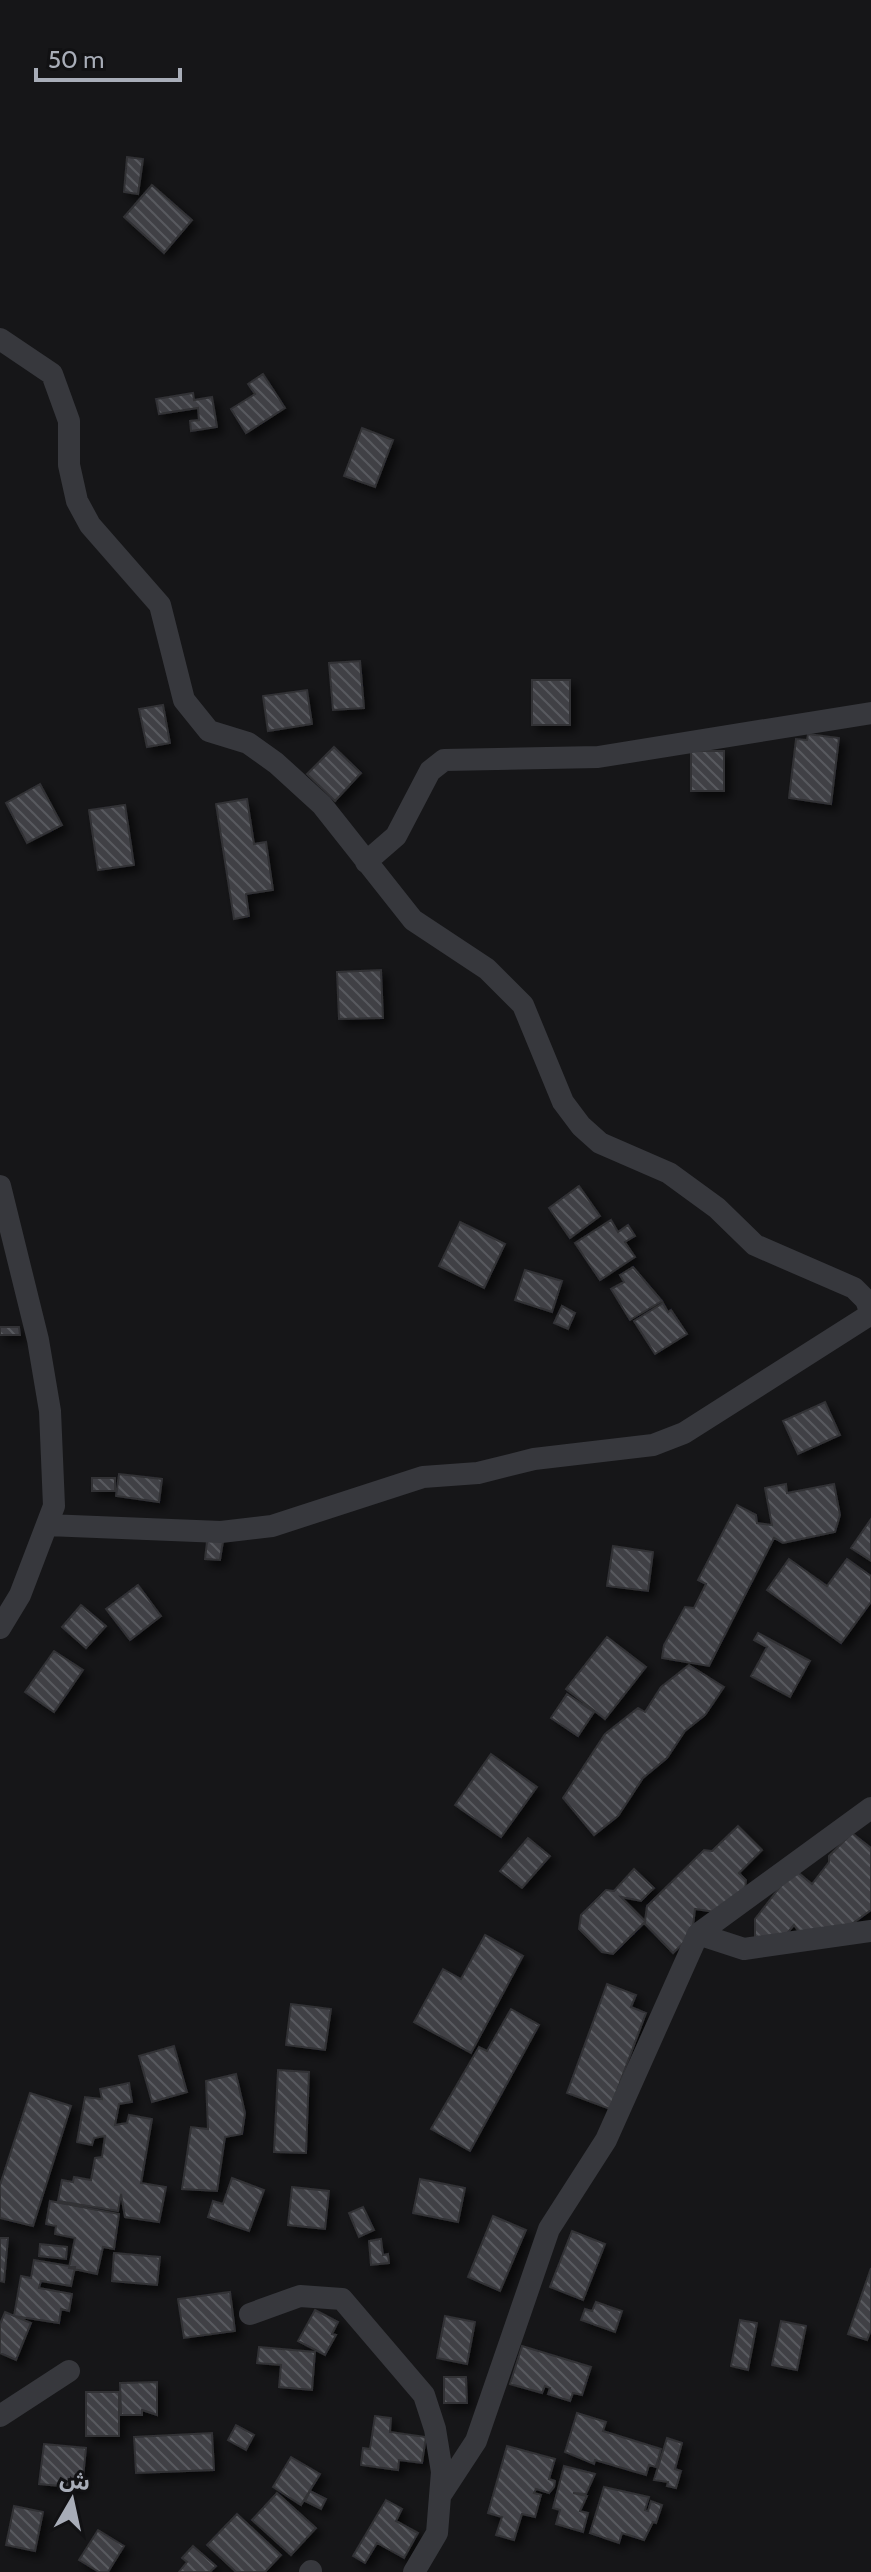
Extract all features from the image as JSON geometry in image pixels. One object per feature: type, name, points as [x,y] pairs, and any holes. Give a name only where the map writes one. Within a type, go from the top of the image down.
[{"type":"street","points":[[0,339],[52,374],[69,421],[69,465],[77,501],[90,525],[160,605],[184,700],[209,731],[248,743],[276,763],[322,805],[413,920],[487,969],[523,1005],[563,1102],[581,1126],[600,1143],[669,1173],[717,1208],[755,1245],[854,1288],[866,1300],[871,1314],[684,1433],[653,1445],[534,1459],[478,1473],[423,1477],[272,1526],[221,1532],[47,1525]]},
{"type":"street","points":[[366,862],[396,836],[430,771],[444,760],[598,757],[871,713]]},
{"type":"street","points":[[0,1186],[38,1340],[50,1411],[54,1506],[20,1595],[0,1628]]},
{"type":"street","points":[[440,2496],[476,2441],[549,2229],[606,2140],[698,1934],[871,1808]]},
{"type":"street","points":[[698,1934],[744,1949],[871,1931]]},
{"type":"street","points":[[250,2314],[300,2296],[342,2299],[424,2395],[435,2429],[442,2472],[437,2533],[414,2572]]},
{"type":"street","points":[[0,2416],[26,2395],[69,2371]]},
{"type":"building","points":[[127,157],[143,159],[138,194],[124,192]]},
{"type":"building","points":[[152,185],[192,220],[164,253],[124,217]]},
{"type":"building","points":[[263,374],[285,408],[246,433],[231,409],[255,394],[248,384]]},
{"type":"building","points":[[193,393],[194,400],[212,397],[217,427],[191,431],[190,421],[199,420],[198,408],[159,414],[156,399]]},
{"type":"building","points":[[362,428],[393,440],[375,487],[344,476]]},
{"type":"building","points":[[360,661],[364,708],[333,710],[329,663]]},
{"type":"building","points":[[532,680],[570,680],[570,725],[532,725]]},
{"type":"building","points":[[307,690],[312,724],[268,731],[263,696]]},
{"type":"building","points":[[163,705],[170,743],[147,747],[139,709]]},
{"type":"building","points":[[808,734],[839,738],[831,804],[789,798],[796,739],[807,740]]},
{"type":"building","points":[[334,747],[361,773],[335,801],[307,774]]},
{"type":"building","points":[[691,751],[724,751],[724,791],[691,791]]},
{"type":"building","points":[[40,784],[62,825],[27,843],[6,803]]},
{"type":"building","points":[[247,799],[254,844],[266,842],[273,890],[246,894],[249,916],[234,919],[216,804]]},
{"type":"building","points":[[125,805],[134,865],[98,870],[89,810]]},
{"type":"building","points":[[381,970],[383,1018],[339,1019],[337,972]]},
{"type":"building","points":[[579,1186],[600,1216],[570,1238],[549,1208]]},
{"type":"building","points":[[611,1220],[618,1232],[628,1225],[635,1236],[625,1242],[635,1257],[600,1280],[575,1243]]},
{"type":"building","points":[[460,1222],[505,1244],[484,1288],[439,1266]]},
{"type":"building","points":[[633,1267],[662,1301],[630,1320],[611,1289],[624,1282],[620,1275]]},
{"type":"building","points":[[525,1270],[562,1281],[552,1312],[515,1300]]},
{"type":"building","points":[[663,1303],[687,1334],[655,1354],[634,1321]]},
{"type":"building","points":[[562,1306],[575,1313],[568,1329],[554,1323]]},
{"type":"building","points":[[0,1327],[19,1327],[20,1335],[0,1335]]},
{"type":"building","points":[[825,1402],[840,1435],[798,1454],[783,1421]]},
{"type":"building","points":[[119,1474],[162,1479],[159,1502],[116,1496]]},
{"type":"building","points":[[92,1478],[115,1478],[115,1491],[92,1491]]},
{"type":"building","points":[[786,1484],[787,1493],[834,1484],[840,1515],[835,1532],[783,1543],[774,1538],[709,1666],[662,1658],[664,1645],[685,1607],[694,1608],[706,1584],[698,1580],[737,1505],[756,1515],[757,1523],[772,1525],[765,1488]]},
{"type":"building","points":[[871,1519],[871,1561],[851,1548]]},
{"type":"building","points":[[208,1533],[224,1535],[220,1560],[205,1559]]},
{"type":"building","points":[[613,1546],[653,1552],[648,1591],[607,1586]]},
{"type":"building","points":[[789,1559],[827,1586],[847,1559],[871,1576],[871,1602],[841,1643],[767,1590]]},
{"type":"building","points":[[138,1585],[161,1616],[130,1640],[106,1609]]},
{"type":"building","points":[[81,1605],[106,1626],[86,1648],[62,1627]]},
{"type":"building","points":[[758,1633],[810,1661],[790,1697],[751,1676],[767,1647],[754,1640]]},
{"type":"building","points":[[607,1637],[646,1667],[605,1719],[566,1689]]},
{"type":"building","points":[[54,1651],[83,1670],[54,1712],[25,1692]]},
{"type":"building","points":[[689,1665],[724,1687],[705,1715],[685,1731],[667,1758],[643,1778],[618,1816],[594,1835],[563,1798],[605,1734],[638,1708],[645,1712],[661,1687]]},
{"type":"building","points":[[567,1694],[594,1712],[578,1736],[551,1718]]},
{"type":"building","points":[[491,1754],[537,1787],[501,1837],[455,1805]]},
{"type":"building","points":[[738,1826],[762,1850],[739,1873],[746,1880],[745,1889],[721,1913],[695,1909],[692,1935],[673,1953],[644,1923],[613,1954],[602,1952],[579,1929],[581,1915],[606,1890],[614,1891],[634,1869],[654,1888],[641,1901],[621,1897],[645,1921],[647,1906],[704,1850],[712,1851]]},
{"type":"building","points":[[852,1833],[871,1848],[871,1910],[845,1929],[801,1935],[794,1925],[785,1936],[755,1937],[755,1919],[794,1869],[812,1884],[829,1862],[829,1856]]},
{"type":"building","points":[[528,1838],[550,1856],[522,1888],[500,1871]]},
{"type":"building","points":[[485,1935],[523,1956],[471,2053],[414,2022],[443,1969],[461,1979]]},
{"type":"building","points":[[607,1984],[636,1995],[631,2007],[646,2013],[610,2109],[567,2093]]},
{"type":"building","points":[[291,2004],[331,2009],[325,2050],[286,2045]]},
{"type":"building","points":[[511,2009],[539,2025],[470,2151],[431,2129],[479,2047],[487,2051]]},
{"type":"building","points":[[174,2046],[187,2092],[152,2102],[139,2056]]},
{"type":"building","points":[[278,2070],[309,2072],[306,2153],[274,2152]]},
{"type":"building","points":[[236,2074],[245,2113],[242,2134],[225,2137],[217,2191],[182,2189],[191,2127],[208,2129],[206,2081]]},
{"type":"building","points":[[129,2083],[132,2102],[119,2104],[115,2125],[127,2123],[129,2115],[152,2119],[141,2183],[166,2187],[159,2222],[125,2217],[121,2194],[118,2211],[58,2201],[62,2180],[73,2182],[74,2177],[91,2180],[95,2158],[102,2157],[105,2136],[94,2138],[92,2145],[77,2142],[85,2097],[102,2099],[100,2089]]},
{"type":"building","points":[[30,2093],[71,2106],[33,2226],[0,2218],[0,2185]]},
{"type":"building","points":[[232,2178],[264,2190],[249,2231],[208,2217],[213,2201],[223,2204]]},
{"type":"building","points":[[420,2179],[465,2188],[458,2222],[413,2213]]},
{"type":"building","points":[[292,2187],[329,2191],[325,2229],[288,2225]]},
{"type":"building","points":[[50,2201],[119,2214],[114,2249],[103,2247],[97,2274],[69,2268],[75,2238],[55,2234],[56,2226],[46,2224]]},
{"type":"building","points":[[363,2207],[374,2230],[359,2237],[349,2213]]},
{"type":"building","points":[[493,2216],[526,2230],[500,2291],[468,2277]]},
{"type":"building","points":[[572,2231],[605,2244],[583,2300],[550,2287]]},
{"type":"building","points":[[0,2238],[8,2238],[4,2282],[0,2281]]},
{"type":"building","points":[[381,2239],[383,2255],[388,2254],[389,2263],[371,2265],[369,2241]]},
{"type":"building","points":[[40,2244],[67,2247],[66,2259],[39,2256]]},
{"type":"building","points":[[114,2253],[160,2257],[157,2285],[112,2281]]},
{"type":"building","points":[[34,2260],[75,2267],[71,2286],[41,2281],[39,2288],[72,2294],[69,2311],[61,2309],[59,2323],[14,2316],[21,2276],[31,2278]]},
{"type":"building","points":[[871,2268],[871,2330],[867,2340],[848,2334]]},
{"type":"building","points":[[230,2292],[235,2331],[184,2338],[178,2299]]},
{"type":"building","points":[[596,2302],[622,2311],[615,2332],[581,2320],[585,2309],[592,2311]]},
{"type":"building","points":[[315,2310],[338,2322],[332,2334],[336,2335],[325,2355],[298,2341]]},
{"type":"building","points":[[5,2312],[31,2323],[16,2360],[0,2353],[0,2324]]},
{"type":"building","points":[[445,2316],[475,2322],[467,2364],[437,2358]]},
{"type":"building","points":[[740,2320],[757,2323],[748,2370],[731,2366]]},
{"type":"building","points":[[781,2321],[806,2326],[797,2370],[772,2365]]},
{"type":"building","points":[[522,2346],[591,2367],[582,2395],[573,2393],[570,2401],[548,2394],[550,2388],[545,2386],[542,2393],[510,2384]]},
{"type":"building","points":[[259,2347],[315,2352],[312,2390],[279,2387],[281,2365],[257,2363]]},
{"type":"building","points":[[444,2377],[466,2377],[467,2403],[444,2403]]},
{"type":"building","points":[[157,2382],[157,2415],[142,2410],[142,2415],[121,2415],[120,2383]]},
{"type":"building","points":[[86,2392],[119,2392],[119,2436],[86,2436]]},
{"type":"building","points":[[577,2413],[606,2422],[603,2431],[661,2449],[656,2467],[649,2465],[646,2475],[595,2460],[594,2464],[565,2452]]},
{"type":"building","points":[[375,2416],[391,2418],[390,2432],[426,2437],[422,2463],[399,2460],[398,2470],[361,2465],[363,2448],[370,2449]]},
{"type":"building","points":[[236,2425],[254,2435],[246,2450],[228,2440]]},
{"type":"building","points":[[212,2433],[214,2470],[136,2473],[134,2437]]},
{"type":"building","points":[[667,2438],[682,2443],[675,2469],[681,2471],[676,2488],[667,2486],[668,2482],[654,2480]]},
{"type":"building","points":[[44,2444],[86,2448],[82,2488],[39,2484]]},
{"type":"building","points":[[507,2446],[555,2459],[549,2479],[555,2481],[554,2487],[549,2493],[536,2489],[534,2493],[541,2495],[535,2517],[522,2514],[514,2540],[496,2535],[502,2517],[488,2513]]},
{"type":"building","points":[[291,2457],[320,2474],[301,2505],[273,2487]]},
{"type":"building","points":[[564,2466],[595,2474],[586,2494],[573,2493],[587,2496],[580,2511],[588,2513],[583,2532],[556,2524],[560,2510],[553,2508]]},
{"type":"building","points":[[604,2487],[649,2497],[645,2510],[648,2511],[651,2501],[662,2505],[656,2523],[653,2522],[644,2540],[622,2533],[619,2543],[590,2533]]},
{"type":"building","points":[[310,2491],[326,2499],[321,2509],[305,2501]]},
{"type":"building","points":[[277,2493],[316,2528],[291,2555],[252,2520]]},
{"type":"building","points":[[386,2500],[402,2509],[396,2521],[418,2533],[404,2558],[377,2543],[365,2563],[353,2556]]},
{"type":"building","points":[[14,2506],[43,2512],[35,2551],[6,2545]]},
{"type":"building","points":[[237,2514],[281,2555],[265,2572],[236,2572],[207,2545]]},
{"type":"building","points":[[98,2530],[124,2546],[108,2572],[99,2572],[79,2560]]},
{"type":"building","points":[[193,2546],[216,2566],[210,2572],[179,2572],[187,2562],[182,2558]]}]
